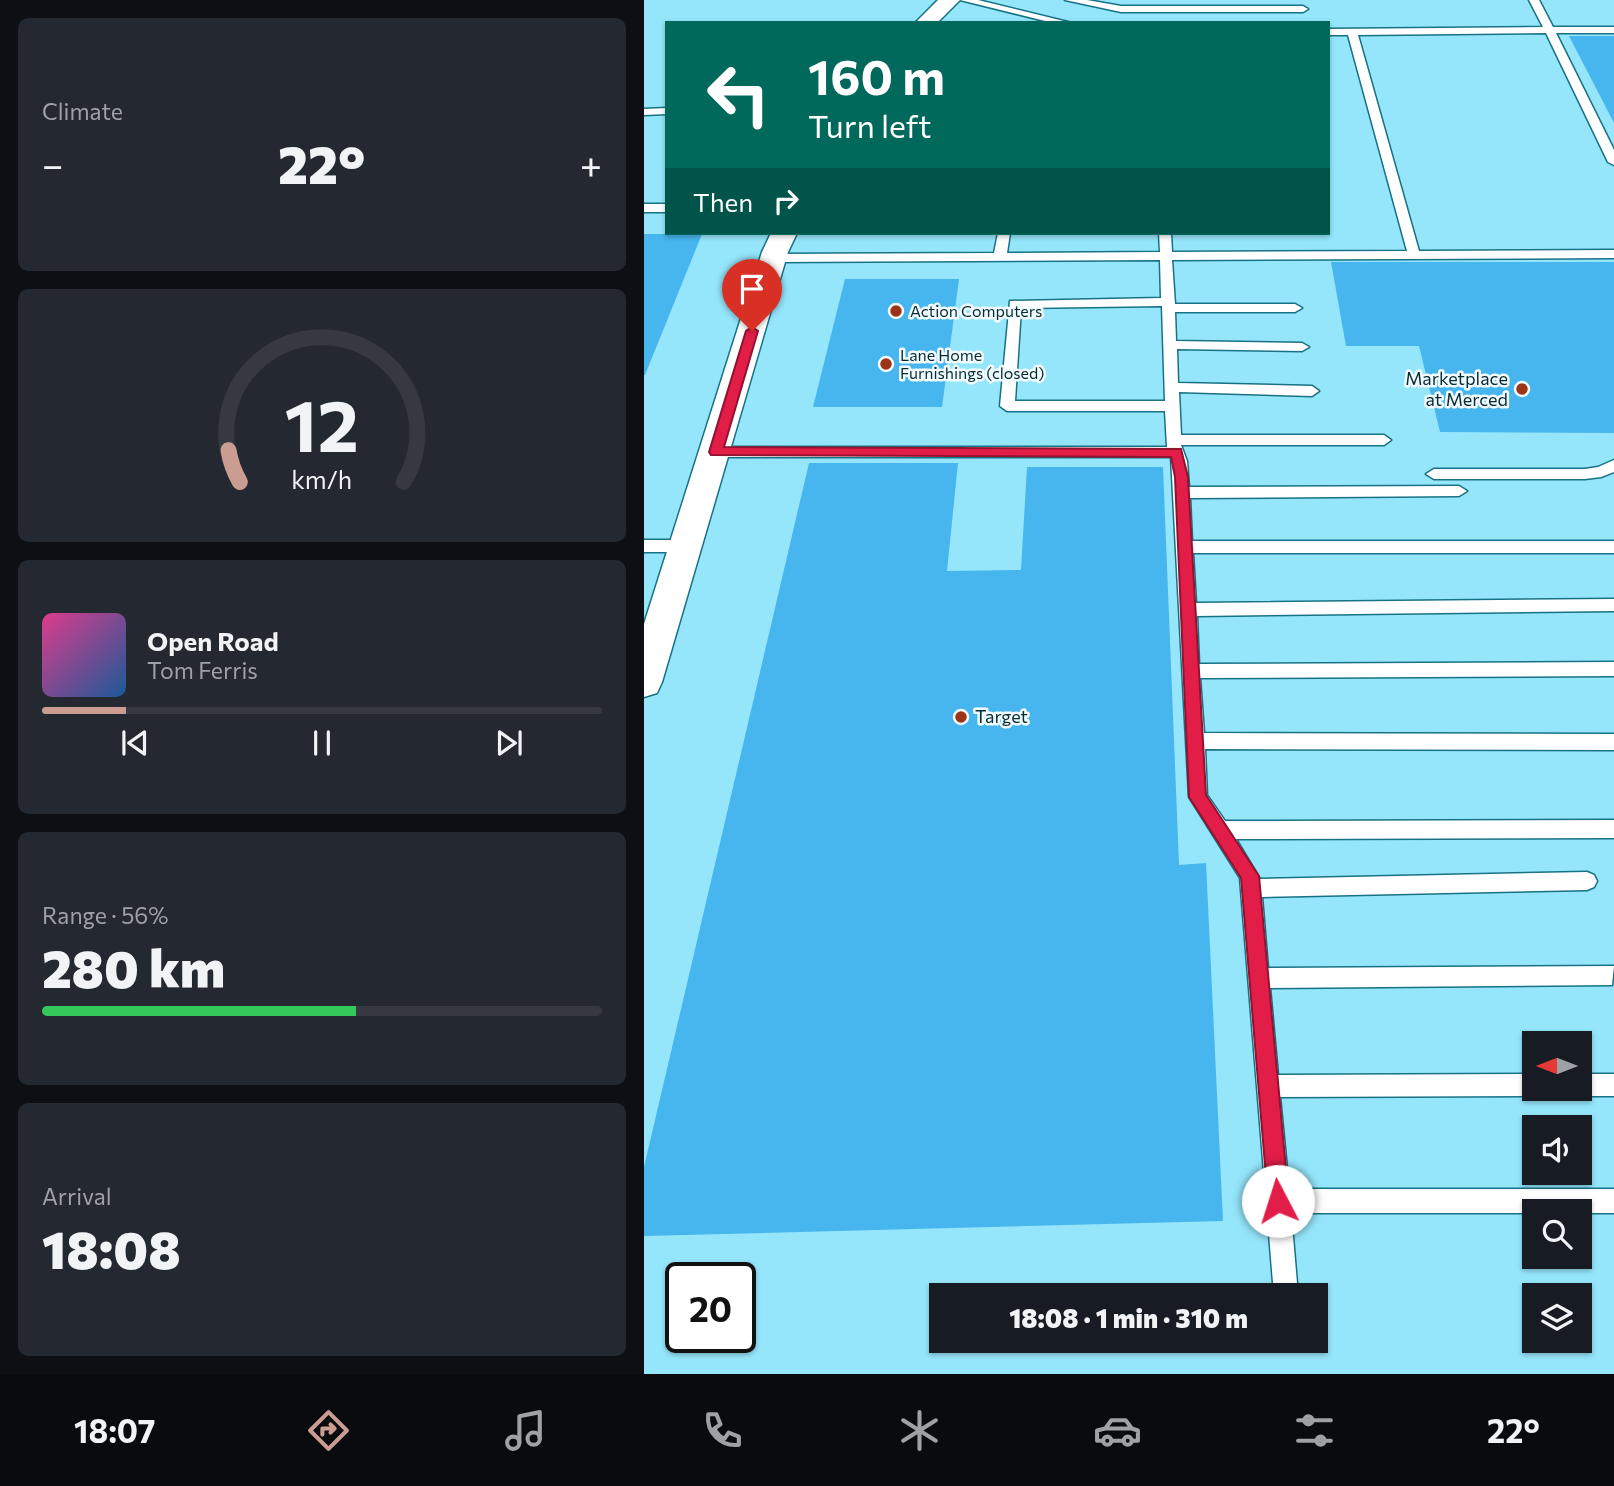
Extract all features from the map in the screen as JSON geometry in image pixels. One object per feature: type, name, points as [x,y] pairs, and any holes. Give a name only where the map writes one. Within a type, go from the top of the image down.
[{"type":"street","points":[[927,21],[950,0]]},
{"type":"street","points":[[644,682],[654,619],[687,546],[779,245]]},
{"type":"lane","points":[[965,0],[1058,21]]},
{"type":"lane","points":[[1070,0],[1121,9],[1302,4]]},
{"type":"lane","points":[[1534,0],[1614,162]]},
{"type":"lane","points":[[1330,32],[1614,30]]},
{"type":"lane","points":[[1352,32],[1414,255]]},
{"type":"lane","points":[[644,112],[665,111]]},
{"type":"lane","points":[[644,208],[665,208]]},
{"type":"lane","points":[[1000,257],[1004,235]]},
{"type":"lane","points":[[1165,235],[1172,396],[1175,446],[1180,461],[1198,797],[1250,876],[1285,1283]]},
{"type":"lane","points":[[779,245],[1000,257],[1614,254]]},
{"type":"lane","points":[[1295,308],[1015,304],[1007,406],[1312,391]]},
{"type":"lane","points":[[1170,345],[1302,347]]},
{"type":"lane","points":[[715,452],[1175,446],[1384,440]]},
{"type":"lane","points":[[1434,474],[1585,474],[1601,472],[1614,465]]},
{"type":"lane","points":[[1182,494],[1459,491]]},
{"type":"lane","points":[[644,546],[687,546]]},
{"type":"lane","points":[[1185,547],[1614,547]]},
{"type":"lane","points":[[1188,610],[1614,606]]},
{"type":"lane","points":[[1191,671],[1614,669]]},
{"type":"lane","points":[[1195,741],[1614,742]]},
{"type":"lane","points":[[1219,830],[1614,829]]},
{"type":"lane","points":[[1251,888],[1587,881]]},
{"type":"lane","points":[[1259,978],[1612,975]]},
{"type":"lane","points":[[1268,1086],[1522,1085]]},
{"type":"lane","points":[[1592,1085],[1614,1085]]},
{"type":"lane","points":[[1278,1201],[1614,1201]]},
{"type":"building","points":[[1569,36],[1614,36],[1614,123]]},
{"type":"building","points":[[644,234],[702,235],[645,375]]},
{"type":"building","name":"Marketplace at Merced","points":[[1331,262],[1614,262],[1614,433],[1440,432],[1419,346],[1346,346]]},
{"type":"building","name":"Lane Home Furnishings (closed)","points":[[845,279],[959,279],[942,407],[813,407]]},
{"type":"building","name":"Target","points":[[809,463],[958,463],[947,571],[1021,570],[1027,467],[1163,467],[1179,865],[1206,863],[1223,1221],[644,1236],[644,1167]]},
{"type":"place","name":"Action Computers","points":[[896,311]]},
{"type":"place","name":"Lane Home Furnishings (closed)","points":[[886,364]]},
{"type":"place","name":"Marketplace at Merced","points":[[1522,389]]},
{"type":"place","name":"Target","points":[[961,717]]},
{"type":"route","points":[[752,331],[715,452],[1177,452],[1181,477],[1198,797],[1250,876],[1278,1201]]}]
